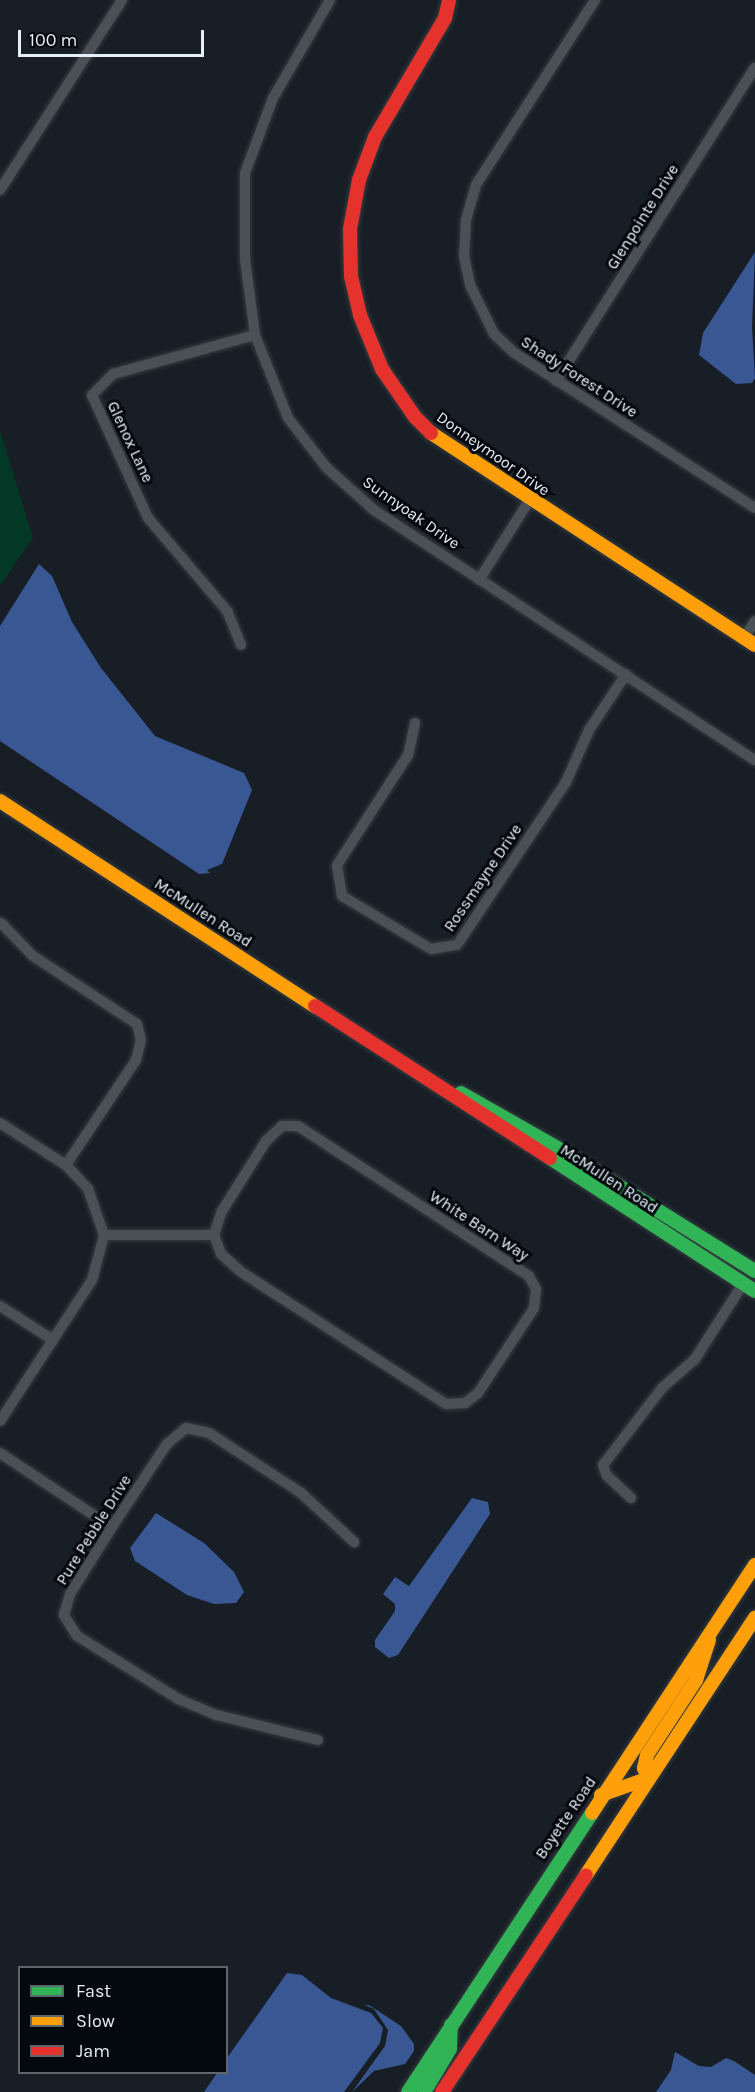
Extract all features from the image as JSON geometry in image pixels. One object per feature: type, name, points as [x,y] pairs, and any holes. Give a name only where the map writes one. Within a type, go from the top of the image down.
[{"type":"street","points":[[0,190],[122,0]]},
{"type":"street","name":"Sunnyoak Drive","points":[[330,0],[273,98],[245,173],[245,259],[255,335],[288,418],[326,467],[374,510],[755,760]]},
{"type":"street","name":"Donneymoor Drive","points":[[449,0],[425,55],[375,137],[363,169],[350,229],[351,276],[360,315],[382,369],[415,417],[441,442],[528,501],[749,642]]},
{"type":"street","name":"Shady Forest Drive","points":[[595,0],[476,185],[466,220],[464,256],[481,314],[513,352],[755,508]]},
{"type":"street","name":"Glenpointe Drive","points":[[556,381],[755,68]]},
{"type":"street","name":"Glenox Lane","points":[[241,645],[228,612],[148,518],[92,395],[113,374],[255,335]]},
{"type":"street","points":[[479,579],[528,501]]},
{"type":"street","points":[[749,642],[755,621]]},
{"type":"street","name":"Rossmayne Drive","points":[[415,723],[408,755],[337,865],[342,896],[431,949],[457,945],[566,782],[589,730],[626,674]]},
{"type":"street","name":"McMullen Road","points":[[1,804],[388,1053],[755,1271]]},
{"type":"street","points":[[1,923],[33,956],[137,1024],[141,1040],[136,1060],[66,1165]]},
{"type":"street","points":[[0,1123],[66,1165],[88,1189],[104,1235],[92,1280],[0,1421]]},
{"type":"street","name":"McMullen Road","points":[[503,1123],[749,1288]]},
{"type":"street","name":"White Barn Way","points":[[282,1126],[298,1126],[529,1276],[536,1289],[534,1308],[478,1393],[465,1403],[446,1404],[240,1271],[221,1254],[214,1235],[222,1211],[266,1141],[282,1126]]},
{"type":"street","points":[[104,1235],[214,1235]]},
{"type":"street","points":[[630,1498],[607,1476],[603,1466],[662,1388],[694,1359],[749,1288]]},
{"type":"street","points":[[0,1306],[53,1340]]},
{"type":"street","name":"Pure Pebble Drive","points":[[318,1740],[216,1715],[180,1700],[77,1636],[64,1615],[70,1594],[112,1527],[167,1444],[186,1428],[210,1433],[300,1492],[354,1542]]},
{"type":"street","points":[[0,1453],[112,1527]]},
{"type":"street","name":"Boyette Road","points":[[408,2092],[540,1887],[755,1565]]},
{"type":"street","points":[[442,2092],[755,1618]]},
{"type":"street","points":[[649,1778],[644,1768],[647,1755],[696,1680],[711,1631]]},
{"type":"street","points":[[602,1796],[649,1778]]},
{"type":"street","points":[[424,2092],[450,2049],[451,2025]]},
{"type":"green space","points":[[0,430],[33,538],[0,586]]},
{"type":"water","points":[[755,252],[752,327],[755,378],[752,383],[736,384],[699,355],[703,333]]},
{"type":"water","points":[[39,564],[52,576],[72,622],[101,668],[155,736],[244,773],[252,790],[222,864],[207,870],[210,873],[199,874],[0,741],[0,626]]},
{"type":"water","points":[[472,1498],[488,1502],[490,1514],[398,1655],[389,1658],[375,1647],[375,1640],[395,1611],[395,1604],[383,1594],[395,1577],[409,1586]]},
{"type":"water","points":[[156,1513],[204,1543],[234,1572],[244,1592],[236,1603],[214,1604],[187,1595],[135,1561],[130,1548]]},
{"type":"water","points":[[287,1973],[302,1975],[331,1998],[371,2013],[383,2028],[380,2043],[344,2092],[204,2092],[216,2074],[228,2074],[228,2057]]},
{"type":"water","points":[[365,2005],[369,2005],[401,2026],[414,2044],[414,2051],[405,2064],[374,2071],[352,2092],[385,2046],[388,2030],[374,2009]]},
{"type":"water","points":[[675,2052],[699,2066],[711,2067],[726,2058],[734,2061],[755,2075],[755,2092],[656,2092],[671,2070]]},
{"type":"traffic: fast","points":[[461,1093],[566,1153],[755,1271]]},
{"type":"traffic: fast","points":[[550,1158],[755,1291]]},
{"type":"traffic: fast","points":[[408,2092],[592,1813]]},
{"type":"traffic: fast","points":[[424,2092],[450,2049],[451,2025]]},
{"type":"traffic: slow","points":[[431,433],[755,645]]},
{"type":"traffic: slow","points":[[0,801],[315,1006]]},
{"type":"traffic: slow","points":[[592,1813],[755,1565]]},
{"type":"traffic: slow","points":[[586,1875],[755,1618]]},
{"type":"traffic: slow","points":[[649,1778],[644,1768],[647,1755],[696,1680],[709,1640]]},
{"type":"traffic: slow","points":[[601,1795],[649,1778]]},
{"type":"traffic: jam","points":[[431,433],[415,417],[382,369],[360,315],[351,276],[350,229],[359,180],[375,137],[445,18],[449,0]]},
{"type":"traffic: jam","points":[[315,1006],[550,1158]]},
{"type":"traffic: jam","points":[[442,2092],[586,1875]]}]
